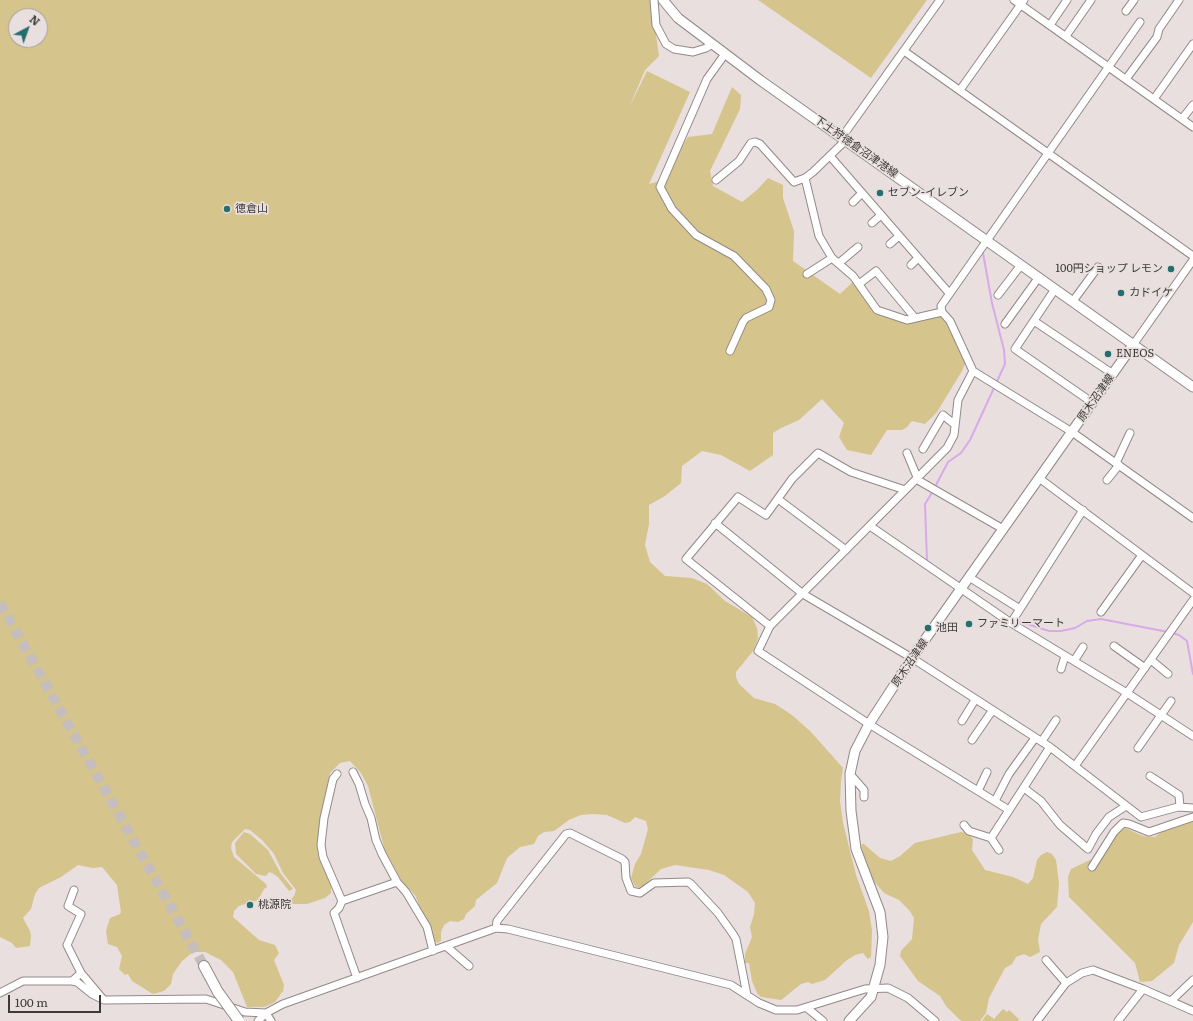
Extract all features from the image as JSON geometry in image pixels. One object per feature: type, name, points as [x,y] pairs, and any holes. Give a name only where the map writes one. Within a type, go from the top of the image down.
[{"type":"highway","points":[[204,966],[218,992],[230,1021]]},
{"type":"highway","points":[[218,992],[239,1021]]},
{"type":"main road","name":"下土狩徳倉沼津港線","points":[[663,0],[678,18],[725,54],[1133,345]]},
{"type":"main road","name":"原木沼津線","points":[[849,1021],[866,1003],[874,987],[880,965],[883,937],[880,912],[856,849],[851,811],[850,774],[855,751],[868,724],[912,658],[1133,345]]},
{"type":"main road","points":[[1133,345],[1193,387]]},
{"type":"street","points":[[654,0],[656,25],[666,44],[674,49],[693,52],[706,48],[712,44]]},
{"type":"street","points":[[716,180],[739,161],[751,143],[755,142],[760,144],[794,182],[805,178],[830,156],[844,138],[940,0]]},
{"type":"street","points":[[1014,0],[1023,2],[1050,25],[1193,127]]},
{"type":"street","points":[[1050,25],[1067,0]]},
{"type":"street","points":[[1066,36],[1092,0]]},
{"type":"street","points":[[1126,11],[1134,0]]},
{"type":"street","points":[[1126,79],[1157,37],[1159,29],[1179,0]]},
{"type":"street","points":[[960,90],[1023,2]]},
{"type":"street","points":[[1140,22],[941,306],[942,312],[950,321],[973,371],[1072,432],[1193,518]]},
{"type":"street","points":[[1154,99],[1193,44]]},
{"type":"street","points":[[904,51],[1193,256]]},
{"type":"street","points":[[725,54],[707,79],[660,187],[672,209],[696,235],[734,256],[766,289],[771,300],[769,307],[746,318],[730,351]]},
{"type":"street","points":[[1182,119],[1193,105]]},
{"type":"street","points":[[830,156],[949,293]]},
{"type":"street","points":[[805,178],[819,236],[832,258],[859,284],[878,310],[907,320],[942,312]]},
{"type":"street","points":[[853,202],[862,193]]},
{"type":"street","points":[[872,223],[881,215]]},
{"type":"street","points":[[890,244],[899,236]]},
{"type":"street","points":[[838,263],[858,247]]},
{"type":"street","points":[[807,274],[832,258]]},
{"type":"street","points":[[911,265],[918,258]]},
{"type":"street","points":[[1133,345],[1193,260]]},
{"type":"street","points":[[998,295],[1021,265]]},
{"type":"street","points":[[1072,301],[1098,267]]},
{"type":"street","points":[[859,284],[876,271],[915,318]]},
{"type":"street","points":[[1005,324],[1039,277]]},
{"type":"street","points":[[1055,289],[1015,349],[1093,403]]},
{"type":"street","points":[[1034,321],[1113,374]]},
{"type":"street","points":[[973,371],[958,400],[954,424],[954,435],[947,448],[770,626],[758,651],[868,724],[1009,810]]},
{"type":"street","points":[[922,449],[943,415],[954,424]]},
{"type":"street","points":[[1107,480],[1117,464],[1130,433]]},
{"type":"street","points":[[770,626],[686,559],[738,497],[766,515],[792,479],[818,453],[851,472],[905,490]]},
{"type":"street","points":[[907,453],[916,478],[1003,529]]},
{"type":"street","points":[[1039,478],[1193,593]]},
{"type":"street","points":[[778,499],[846,550]]},
{"type":"street","points":[[1013,620],[1083,510]]},
{"type":"street","points":[[715,523],[803,594],[912,658],[1050,747],[1143,818],[1180,807],[1193,808]]},
{"type":"street","points":[[870,526],[964,584],[1065,656],[1127,693],[1193,736]]},
{"type":"street","points":[[1101,612],[1142,555]]},
{"type":"street","points":[[964,584],[1020,609]]},
{"type":"street","points":[[1074,766],[1193,600]]},
{"type":"street","points":[[1114,646],[1144,668]]},
{"type":"street","points":[[1074,661],[1083,647]]},
{"type":"street","points":[[1060,668],[1065,656]]},
{"type":"street","points":[[1151,660],[1168,674]]},
{"type":"street","points":[[962,721],[975,700]]},
{"type":"street","points":[[1138,748],[1160,714],[1171,701]]},
{"type":"street","points":[[972,740],[992,711]]},
{"type":"street","points":[[1042,742],[1056,720]]},
{"type":"street","points":[[995,801],[1009,774],[1035,738]]},
{"type":"street","points":[[991,838],[1050,747]]},
{"type":"street","points":[[353,772],[356,775],[371,818],[376,840],[397,882],[406,892],[427,927],[433,951]]},
{"type":"street","points":[[978,791],[987,772]]},
{"type":"street","points":[[337,774],[333,779],[324,818],[321,845],[323,857],[342,901],[339,908],[334,913],[357,978]]},
{"type":"street","points":[[850,774],[864,790],[864,798]]},
{"type":"street","points":[[1150,776],[1179,795],[1180,807]]},
{"type":"street","points":[[1024,788],[1041,801],[1060,824],[1088,849],[1096,834],[1110,817],[1126,806]]},
{"type":"street","points":[[1092,868],[1114,832],[1123,823],[1149,832],[1193,817]]},
{"type":"street","points":[[964,825],[969,831],[991,838],[999,850]]},
{"type":"street","points":[[496,928],[497,921],[566,834],[570,833],[624,862]]},
{"type":"street","points":[[588,842],[590,834]]},
{"type":"street","points":[[607,852],[610,844]]},
{"type":"street","points":[[629,854],[624,862],[626,878],[631,892],[640,893],[654,883],[688,882],[718,913],[736,939],[747,995]]},
{"type":"street","points":[[342,901],[397,882]]},
{"type":"street","points":[[74,890],[68,906],[81,914],[67,945],[82,973],[104,1000]]},
{"type":"street","points":[[258,1021],[266,1013],[283,1004],[496,928],[508,929],[731,985],[766,1007],[776,1010],[807,1008],[864,989],[874,987],[888,988],[899,992],[908,998],[935,1021]]},
{"type":"street","points":[[446,946],[469,966]]},
{"type":"street","points":[[1046,960],[1066,983]]},
{"type":"street","points":[[1037,1021],[1066,983],[1082,973],[1093,970],[1143,989],[1193,1011]]},
{"type":"street","points":[[72,981],[82,973]]},
{"type":"street","points":[[1171,1001],[1193,980]]},
{"type":"street","points":[[0,993],[23,981],[72,981],[77,982],[92,994],[104,1000],[206,999],[245,1012],[266,1013]]},
{"type":"street","points":[[1118,1021],[1143,989]]},
{"type":"street","points":[[807,1008],[823,1021]]},
{"type":"street","points":[[266,1013],[271,1021]]},
{"type":"shaded area","points":[[0,0],[651,0],[659,56],[645,70],[629,108],[647,71],[690,92],[649,184],[660,181],[688,137],[712,134],[732,87],[741,95],[740,109],[710,171],[713,186],[742,202],[757,190],[768,178],[783,185],[783,198],[794,231],[793,261],[840,294],[855,280],[878,312],[900,321],[942,312],[967,359],[962,371],[937,412],[925,424],[912,421],[902,430],[887,430],[871,455],[847,450],[839,437],[844,423],[822,399],[799,420],[773,433],[773,455],[750,471],[721,455],[702,451],[682,466],[681,483],[665,496],[649,505],[649,524],[645,545],[650,562],[665,576],[692,578],[707,584],[725,601],[752,617],[757,628],[758,638],[753,651],[736,672],[736,677],[739,684],[754,698],[775,704],[792,715],[811,732],[843,768],[840,801],[843,823],[856,875],[869,911],[872,931],[871,957],[868,959],[863,953],[855,955],[847,960],[825,980],[812,984],[808,982],[801,984],[781,1000],[761,997],[757,993],[752,981],[749,963],[745,963],[745,954],[752,937],[750,927],[754,914],[755,903],[748,892],[724,875],[709,870],[675,865],[661,869],[643,886],[639,888],[635,886],[631,878],[635,864],[641,854],[648,829],[646,821],[635,817],[630,822],[625,823],[607,815],[593,814],[581,815],[569,820],[554,831],[544,832],[538,836],[534,844],[520,847],[507,858],[497,883],[476,900],[475,906],[466,914],[464,919],[458,922],[450,921],[444,925],[441,932],[441,941],[437,943],[434,941],[415,895],[401,880],[385,851],[368,786],[361,773],[350,761],[340,763],[330,773],[326,792],[326,802],[317,841],[318,856],[331,886],[331,893],[325,898],[307,904],[290,904],[289,901],[294,896],[296,890],[283,873],[274,854],[262,840],[250,830],[245,829],[232,842],[231,848],[234,857],[266,884],[267,887],[264,889],[258,900],[239,906],[234,911],[233,917],[259,940],[275,945],[279,953],[274,960],[284,985],[283,991],[275,1002],[264,1007],[247,1007],[233,972],[221,960],[205,952],[193,952],[182,961],[173,974],[171,984],[164,991],[153,994],[132,981],[128,974],[125,975],[119,969],[122,956],[117,947],[108,944],[106,931],[110,918],[120,914],[121,912],[117,885],[102,867],[93,868],[78,865],[61,877],[39,888],[35,894],[31,909],[23,918],[30,931],[30,946],[16,948],[12,943],[0,937]]},
{"type":"shaded area","points":[[758,0],[927,0],[871,78]]},
{"type":"shaded area","points":[[1193,818],[1193,922],[1179,945],[1174,963],[1152,981],[1140,982],[1135,963],[1069,897],[1068,877],[1071,869],[1092,859],[1111,834],[1125,828],[1143,836],[1155,837],[1171,824]]},
{"type":"shaded area","points":[[244,832],[250,834],[268,850],[281,874],[293,889],[289,891],[278,877],[272,873],[269,872],[266,876],[256,874],[236,854],[235,843]]},
{"type":"shaded area","points":[[961,832],[968,834],[973,839],[972,850],[985,870],[1013,877],[1028,884],[1033,878],[1037,860],[1041,855],[1047,852],[1052,854],[1056,860],[1059,883],[1057,907],[1041,924],[1038,940],[1040,952],[1030,957],[1024,954],[1016,957],[1012,964],[1005,968],[989,998],[986,1013],[980,1021],[962,1021],[959,1019],[946,1006],[940,996],[918,981],[900,956],[901,951],[912,939],[914,918],[909,910],[899,900],[884,893],[873,880],[861,847],[862,844],[864,844],[880,858],[891,861],[900,856],[915,843]]},
{"type":"shaded area","points":[[1003,1009],[1007,1012],[1009,1010],[1019,1019],[1018,1021],[982,1021],[987,1014],[994,1019]]},
{"type":"waterway","points":[[935,487],[948,462],[961,453],[970,440],[1005,364],[1004,350],[992,303],[983,253]]},
{"type":"waterway","points":[[933,491],[925,504],[927,561],[961,585]]},
{"type":"waterway","points":[[1015,620],[1049,631],[1061,631],[1075,628],[1087,621],[1101,619],[1168,632]]},
{"type":"waterway","points":[[1172,633],[1179,635],[1187,641],[1193,674]]},
{"type":"tunnel","points":[[0,603],[204,966]]},
{"type":"place","name":"セブン-イレブン","points":[[880,193]]},
{"type":"place","name":"徳倉山","points":[[227,209]]},
{"type":"place","name":"100円ショップ レモン","points":[[1171,269]]},
{"type":"place","name":"カドイケ","points":[[1121,293]]},
{"type":"place","name":"ENEOS","points":[[1108,354]]},
{"type":"place","name":"ファミリーマート","points":[[969,624]]},
{"type":"place","name":"池田","points":[[928,628]]},
{"type":"place","name":"桃源院","points":[[250,905]]}]
